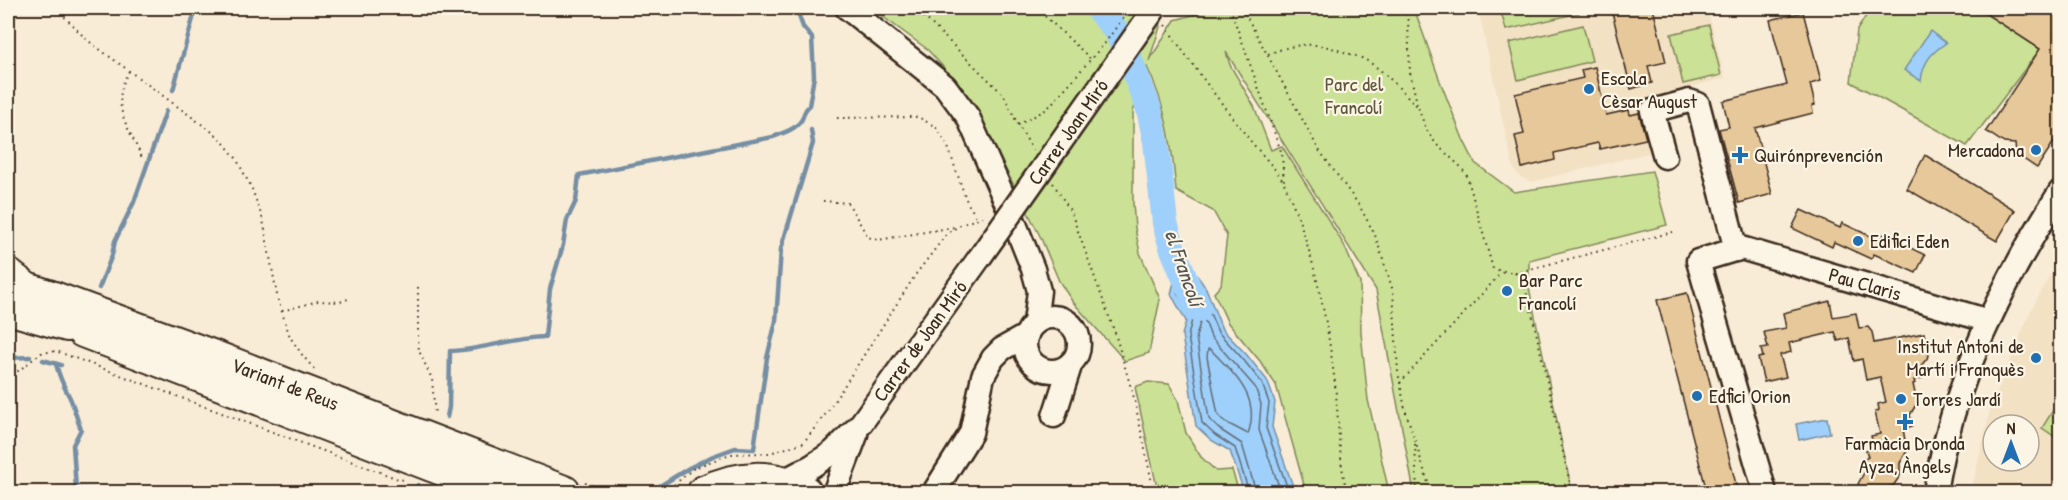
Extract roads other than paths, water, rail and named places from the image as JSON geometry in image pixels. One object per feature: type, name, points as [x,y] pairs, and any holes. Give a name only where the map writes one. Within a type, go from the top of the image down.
[{"type":"highway","points":[[8,264],[51,297]]},
{"type":"highway","name":"Variant de Reus","points":[[8,275],[26,289],[570,486]]},
{"type":"highway","points":[[8,302],[23,305],[67,325]]},
{"type":"highway","points":[[8,308],[67,325]]},
{"type":"highway","name":"Variant de Reus","points":[[67,325],[502,492]]},
{"type":"highway","points":[[704,492],[735,480],[752,478],[794,487]]},
{"type":"street","points":[[847,8],[945,86],[968,117],[1033,269],[1039,291],[1026,351],[1037,366],[1054,416],[1071,363],[1076,357],[1079,342],[1077,334],[1056,308],[1033,269]]},
{"type":"street","name":"Carrer Joan Miró","points":[[980,257],[1158,12]]},
{"type":"street","points":[[1665,157],[1652,111],[1689,102],[1698,104],[1739,249],[1698,261],[1765,492]]},
{"type":"street","points":[[1935,492],[1949,431],[1970,362],[2031,237],[2061,192]]},
{"type":"street","name":"Pau Claris","points":[[1739,249],[1989,321]]},
{"type":"street","name":"Carrer de Joan Miró","points":[[837,492],[840,455],[980,257]]},
{"type":"street","points":[[934,492],[971,432],[983,376],[993,358],[1002,349],[1051,317],[1067,322]]},
{"type":"street","points":[[988,366],[1018,361],[1057,370],[1071,363]]},
{"type":"street","points":[[794,487],[812,466],[840,455]]},
{"type":"water","points":[[1930,31],[1946,43],[1929,59],[1921,81],[1904,70]]},
{"type":"water","points":[[1196,274],[1206,288],[1222,329],[1267,380],[1275,402],[1272,427],[1295,492],[1244,492],[1230,451],[1211,440],[1196,426],[1182,335],[1186,321],[1171,294],[1174,282]]},
{"type":"water","points":[[1827,418],[1830,433],[1799,440],[1796,424]]},
{"type":"waterway","points":[[173,90],[196,8]]},
{"type":"waterway","points":[[447,417],[450,351],[545,337],[550,289],[563,245],[567,220],[576,201],[579,175],[773,137],[800,122],[809,106],[814,76],[812,38],[803,27],[796,8]]},
{"type":"waterway","name":"el Francolí","points":[[1097,8],[1117,32],[1149,109],[1156,142],[1165,223],[1172,247],[1198,310]]},
{"type":"waterway","points":[[99,288],[115,241],[134,202],[166,111]]},
{"type":"waterway","points":[[646,490],[655,489],[713,456],[735,448],[754,449],[767,358],[776,321],[781,249],[813,143],[811,130]]},
{"type":"waterway","points":[[8,358],[30,357]]},
{"type":"waterway","points":[[43,360],[61,365]]},
{"type":"waterway","points":[[56,364],[81,429],[73,445],[76,489],[93,490],[93,492]]},
{"type":"waterway","points":[[414,492],[418,485]]},
{"type":"place","name":"Escola Cèsar August","points":[[1589,89]]},
{"type":"place","name":"Mercadona","points":[[2036,150]]},
{"type":"place","name":"Quirónprevención","points":[[1740,155]]},
{"type":"place","name":"Edifici Eden","points":[[1858,241]]},
{"type":"place","name":"Bar Parc Francolí","points":[[1507,291]]},
{"type":"place","name":"Institut Antoni de Martí i Franquès","points":[[2036,358]]},
{"type":"place","name":"Edfici Orion","points":[[1697,396]]},
{"type":"place","name":"Torres Jardí","points":[[1901,399]]},
{"type":"place","name":"Farmàcia Dronda Ayza, Àngels","points":[[1905,422]]},
{"type":"park label","name":"Parc del Francolí","points":[[1354,96]]}]
